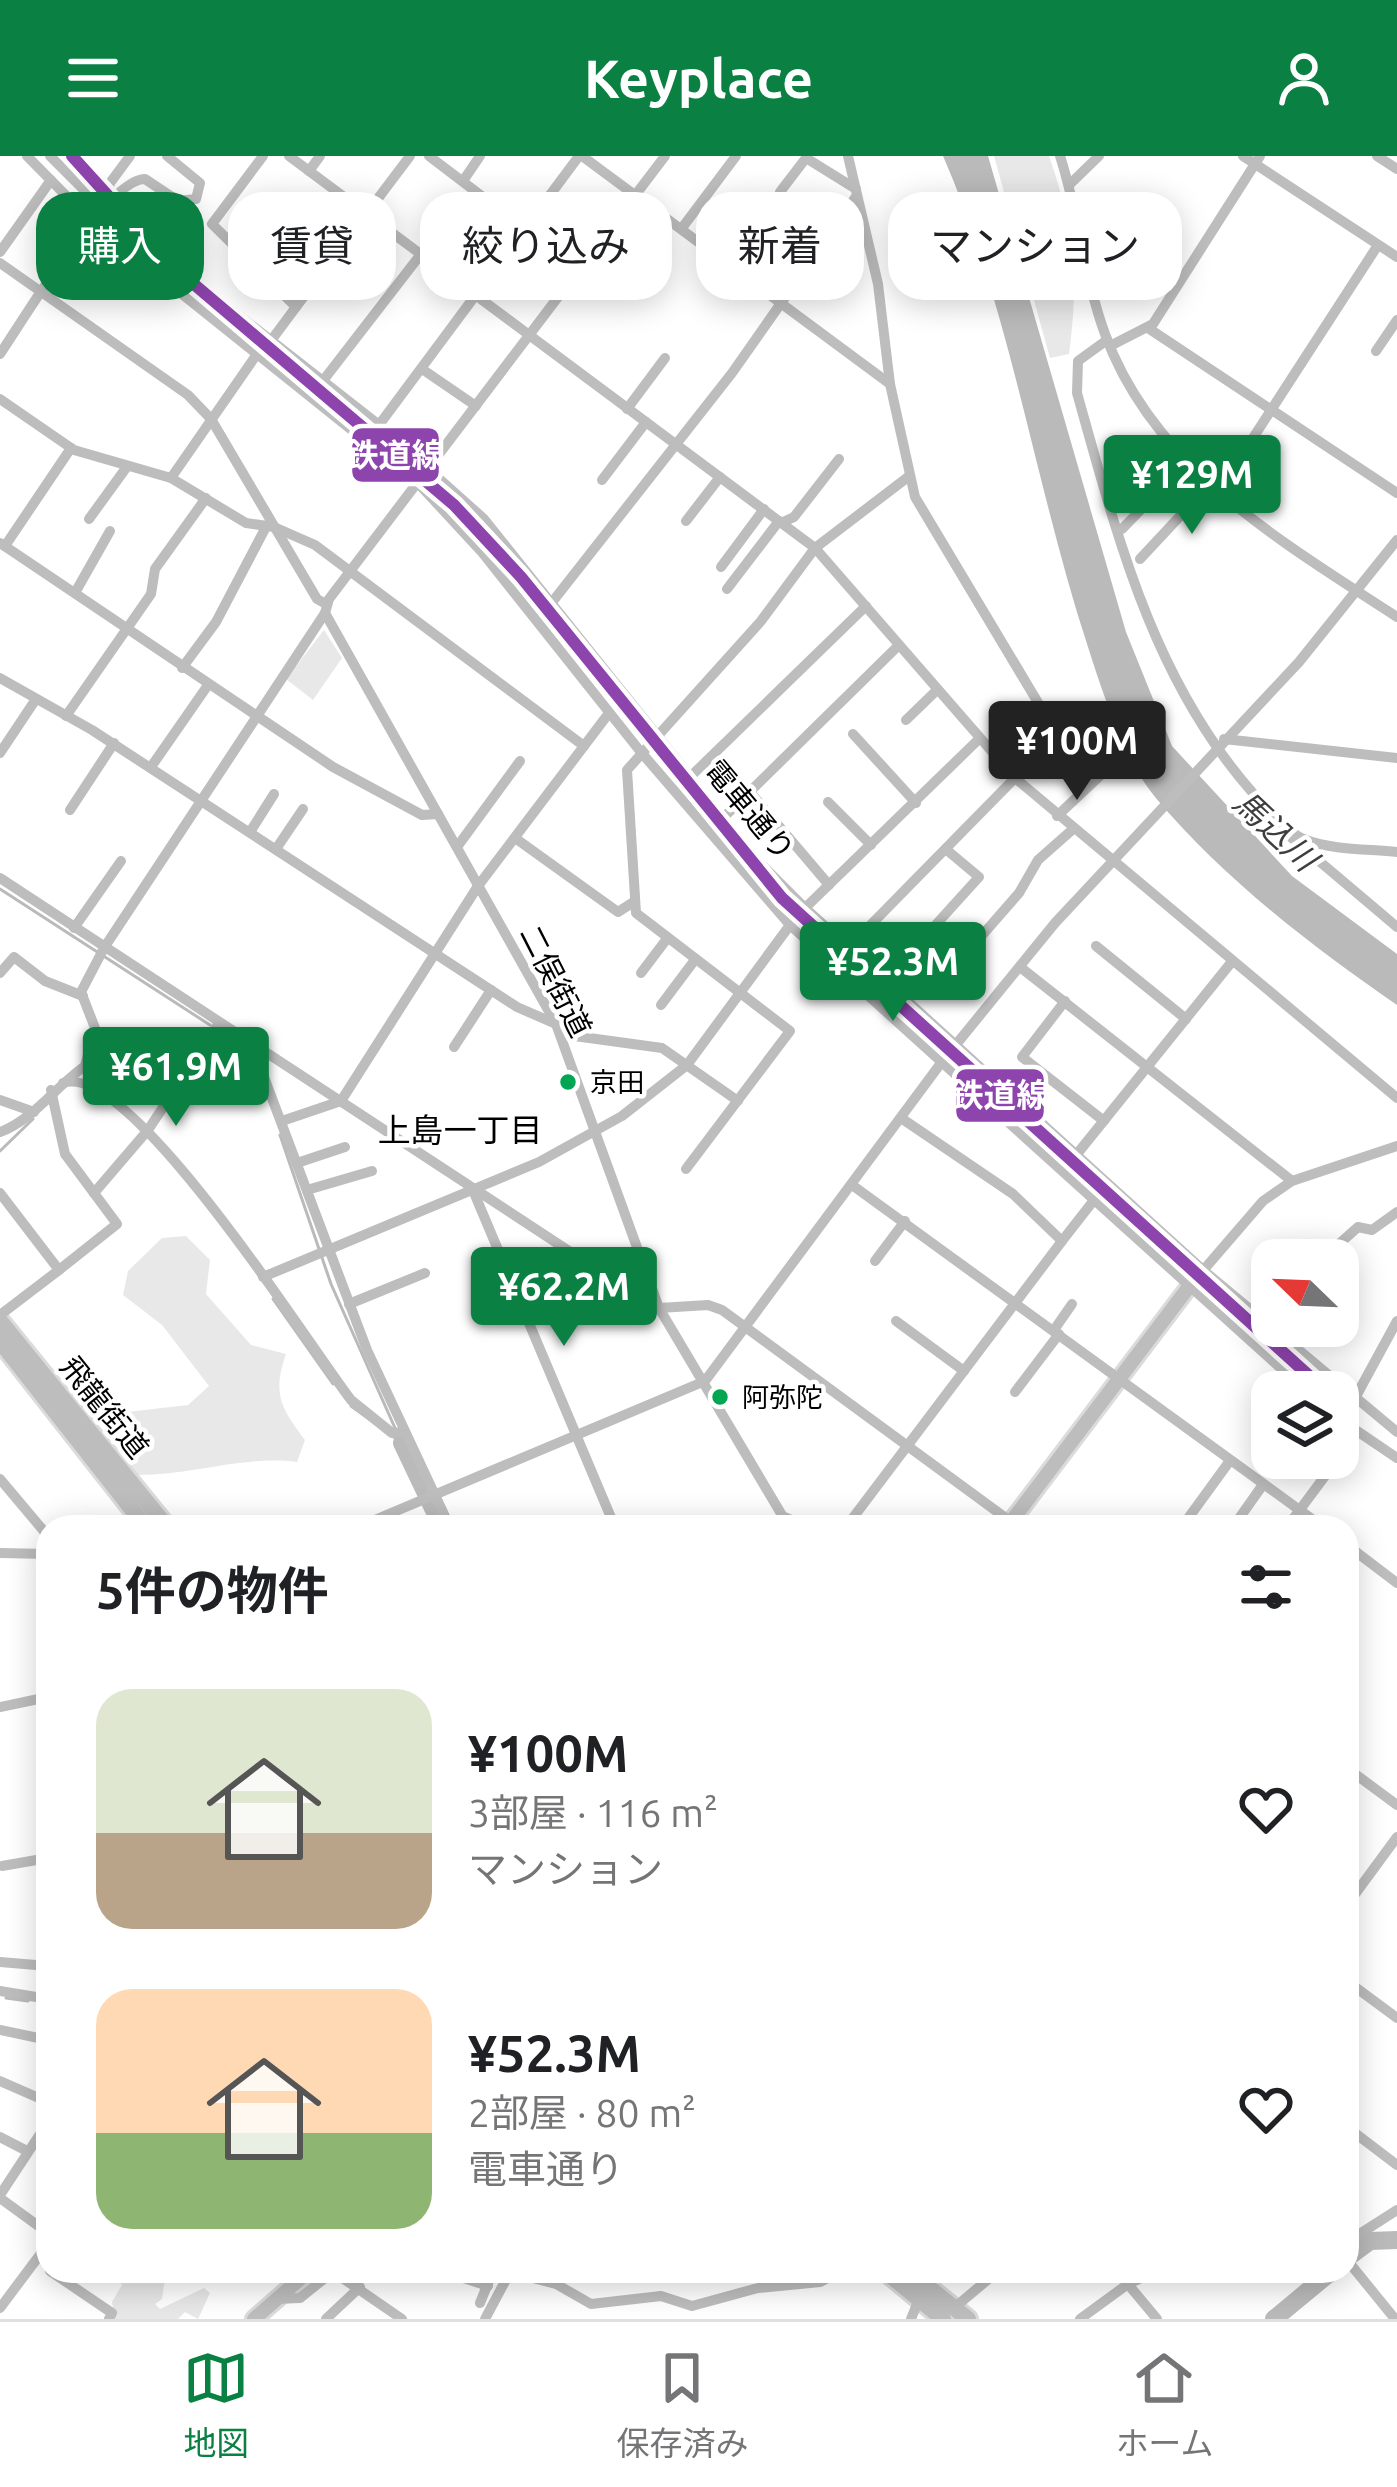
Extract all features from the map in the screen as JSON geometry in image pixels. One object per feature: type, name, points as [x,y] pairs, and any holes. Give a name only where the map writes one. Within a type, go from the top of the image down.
[{"type":"highway","name":"飛龍街道","points":[[0,1318],[123,1484],[140,1515]]},
{"type":"highway","name":"飛龍街道","points":[[0,1341],[155,1515]]},
{"type":"highway","points":[[900,2283],[920,2299],[955,2315]]},
{"type":"highway","points":[[921,2283],[955,2315]]},
{"type":"main road","points":[[1019,1515],[1188,1288]]},
{"type":"main road","points":[[254,2319],[293,2283]]},
{"type":"street","points":[[27,156],[63,192]]},
{"type":"street","points":[[50,156],[86,192]]},
{"type":"street","points":[[108,192],[130,156]]},
{"type":"street","points":[[167,156],[200,183],[198,192]]},
{"type":"street","points":[[263,156],[212,224],[296,307]]},
{"type":"street","points":[[289,156],[337,192]]},
{"type":"street","points":[[309,171],[320,156]]},
{"type":"street","points":[[383,192],[410,156]]},
{"type":"street","points":[[429,156],[477,192]]},
{"type":"street","points":[[463,181],[481,156]]},
{"type":"street","points":[[553,192],[581,156],[634,192]]},
{"type":"street","points":[[638,192],[665,156]]},
{"type":"street","points":[[682,228],[736,156]]},
{"type":"street","points":[[848,156],[857,192]]},
{"type":"street","points":[[1060,156],[1108,343],[1155,424],[1214,488],[1397,617]]},
{"type":"street","points":[[1070,185],[1099,156]]},
{"type":"street","points":[[1243,156],[1258,160],[1397,257]]},
{"type":"street","points":[[1377,156],[1397,170]]},
{"type":"street","points":[[780,192],[806,158],[857,192]]},
{"type":"street","points":[[1258,160],[1148,328],[1108,343],[1078,362],[1077,393],[1131,581],[1211,752],[1307,841],[1397,852]]},
{"type":"street","points":[[122,192],[137,178],[149,179],[166,192]]},
{"type":"street","points":[[0,252],[51,180]]},
{"type":"street","points":[[672,220],[890,384]]},
{"type":"street","points":[[864,223],[908,477],[941,546],[1042,708],[1041,724],[1007,766]]},
{"type":"street","points":[[1140,560],[1214,488],[1272,414],[1378,245]]},
{"type":"street","points":[[322,382],[420,255]]},
{"type":"street","name":"二俣街道","points":[[0,263],[36,289]]},
{"type":"street","points":[[204,289],[429,466]]},
{"type":"street","points":[[0,353],[37,300]]},
{"type":"street","name":"二俣街道","points":[[52,300],[188,395],[211,419],[270,526],[326,609],[558,1029],[659,1308],[782,1515]]},
{"type":"street","points":[[190,300],[418,483]]},
{"type":"street","points":[[270,342],[301,300]]},
{"type":"street","points":[[380,425],[472,300]]},
{"type":"street","points":[[483,300],[814,548],[1015,778],[1230,964],[1397,1098]]},
{"type":"street","points":[[82,996],[102,952],[350,571],[558,300]]},
{"type":"street","points":[[553,601],[785,300]]},
{"type":"street","points":[[1376,351],[1397,320]]},
{"type":"street","points":[[1148,328],[1397,493]]},
{"type":"street","points":[[171,478],[257,354]]},
{"type":"street","points":[[627,409],[665,358]]},
{"type":"street","points":[[422,369],[476,406]]},
{"type":"street","points":[[0,399],[71,448],[171,478],[246,523],[270,526],[315,544],[584,746]]},
{"type":"street","points":[[602,480],[646,422]]},
{"type":"street","points":[[71,448],[2,544],[355,779],[422,814],[438,814]]},
{"type":"street","points":[[727,590],[780,522],[794,517],[838,458]]},
{"type":"street","points":[[1122,529],[1188,461]]},
{"type":"street","name":"電車通り","points":[[429,466],[484,519],[690,777],[805,908],[954,1048],[1320,1371]]},
{"type":"street","points":[[89,519],[126,468]]},
{"type":"street","points":[[686,521],[720,477]]},
{"type":"street","points":[[686,1169],[790,1031],[665,940],[632,903],[627,770],[760,621],[814,548],[908,477]]},
{"type":"street","name":"電車通り","points":[[418,483],[481,550],[640,751],[790,925],[1283,1371]]},
{"type":"street","points":[[66,716],[151,594],[155,569],[206,498]]},
{"type":"street","points":[[721,567],[764,509]]},
{"type":"street","points":[[182,668],[216,622],[270,526]]},
{"type":"street","points":[[76,591],[110,531]]},
{"type":"street","points":[[393,1515],[705,1382],[941,1063],[1108,861],[1359,592],[1397,540]]},
{"type":"street","points":[[690,777],[866,606]]},
{"type":"street","points":[[724,818],[898,646]]},
{"type":"street","points":[[0,678],[113,743],[558,1029],[662,1048],[738,1101]]},
{"type":"street","points":[[151,767],[208,685]]},
{"type":"street","points":[[906,720],[936,691]]},
{"type":"street","points":[[0,752],[36,699]]},
{"type":"street","points":[[282,1120],[341,1101],[478,886],[609,713]]},
{"type":"street","points":[[853,734],[916,802]]},
{"type":"street","points":[[805,908],[979,739]]},
{"type":"street","points":[[1225,739],[1397,758]]},
{"type":"street","points":[[70,810],[113,743]]},
{"type":"street","points":[[457,848],[520,761]]},
{"type":"street","points":[[1057,816],[1105,771]]},
{"type":"street","points":[[847,949],[1015,778]]},
{"type":"street","points":[[1245,784],[1255,806],[1278,830],[1397,927]]},
{"type":"street","points":[[750,792],[829,885]]},
{"type":"street","points":[[250,832],[274,794]]},
{"type":"street","points":[[828,802],[872,845]]},
{"type":"street","points":[[276,849],[303,809]]},
{"type":"street","points":[[957,964],[1019,893],[1038,860],[1072,830]]},
{"type":"street","points":[[514,838],[618,912],[632,903]]},
{"type":"street","points":[[883,983],[979,878],[948,851]]},
{"type":"street","points":[[74,928],[121,861]]},
{"type":"street","points":[[0,878],[216,1027],[341,1101],[659,1308],[708,1305],[748,1328],[999,1515]]},
{"type":"street","points":[[263,1277],[594,1133],[687,1065],[790,925]]},
{"type":"street","points":[[641,973],[665,940]]},
{"type":"street","points":[[1096,946],[1186,1018]]},
{"type":"street","points":[[0,973],[14,957],[46,981],[82,996],[95,1028],[89,1058],[34,1112],[0,1132]]},
{"type":"street","points":[[661,1005],[694,961]]},
{"type":"street","points":[[1077,1154],[1230,964]]},
{"type":"street","points":[[1020,967],[1292,1181]]},
{"type":"street","points":[[454,1047],[491,990]]},
{"type":"street","points":[[1065,1001],[1022,1057],[1104,1120]]},
{"type":"street","points":[[94,1193],[148,1130],[216,1027]]},
{"type":"street","points":[[252,1045],[307,1190],[324,1253],[399,1433],[442,1515]]},
{"type":"street","points":[[89,1058],[140,1075],[170,1096]]},
{"type":"street","points":[[53,1089],[78,1080],[95,1085],[148,1130],[351,1400],[399,1433]]},
{"type":"street","points":[[0,1318],[117,1224],[64,1154],[53,1089]]},
{"type":"street","points":[[0,1100],[34,1112]]},
{"type":"street","points":[[901,1118],[996,1181],[1062,1241]]},
{"type":"street","points":[[1188,1288],[1263,1201],[1292,1181],[1397,1146]]},
{"type":"street","points":[[297,1163],[345,1147]]},
{"type":"street","points":[[307,1190],[371,1171]]},
{"type":"street","points":[[852,1185],[1305,1515]]},
{"type":"street","points":[[472,1188],[610,1515]]},
{"type":"street","points":[[0,1192],[59,1270]]},
{"type":"street","points":[[855,1515],[1094,1200]]},
{"type":"street","points":[[1345,1239],[1358,1227],[1374,1229],[1397,1212]]},
{"type":"street","points":[[875,1261],[905,1221]]},
{"type":"street","points":[[349,1304],[425,1273]]},
{"type":"street","points":[[1015,1392],[1072,1304]]},
{"type":"street","points":[[896,1321],[964,1372]]},
{"type":"street","points":[[1359,1391],[1397,1321]]},
{"type":"street","name":"電車通り","points":[[1359,1404],[1397,1432]]},
{"type":"street","points":[[1359,1434],[1397,1459]]},
{"type":"street","points":[[1190,1515],[1229,1462]]},
{"type":"street","points":[[0,1479],[36,1522]]},
{"type":"street","points":[[1296,1515],[1323,1479]]},
{"type":"street","points":[[1241,1515],[1262,1486]]},
{"type":"street","points":[[0,1553],[36,1553]]},
{"type":"street","points":[[1359,1554],[1397,1583]]},
{"type":"street","points":[[0,1707],[36,1700]]},
{"type":"street","points":[[1359,1777],[1397,1805]]},
{"type":"street","points":[[1359,1889],[1397,1837]]},
{"type":"street","points":[[2,1866],[36,1860]]},
{"type":"street","points":[[0,1962],[36,1965]]},
{"type":"street","points":[[1359,1990],[1397,2018]]},
{"type":"street","points":[[0,1991],[36,1997]]},
{"type":"street","points":[[0,2030],[36,2038]]},
{"type":"street","points":[[0,2080],[36,2096]]},
{"type":"street","points":[[1359,2136],[1397,2165]]},
{"type":"street","points":[[0,2137],[27,2151]]},
{"type":"street","points":[[36,2139],[0,2197],[36,2224]]},
{"type":"street","points":[[1359,2234],[1397,2210]]},
{"type":"street","points":[[0,2308],[35,2261]]},
{"type":"street","points":[[1359,2274],[1395,2319]]},
{"type":"street","points":[[71,2283],[112,2313],[110,2319]]},
{"type":"street","points":[[272,2299],[300,2298],[319,2283]]},
{"type":"street","points":[[349,2283],[395,2318]]},
{"type":"street","points":[[479,2283],[488,2286]]},
{"type":"street","points":[[480,2303],[489,2283]]},
{"type":"street","points":[[485,2319],[504,2283]]},
{"type":"street","points":[[552,2283],[592,2305],[662,2296],[692,2306],[798,2283]]},
{"type":"street","points":[[955,2315],[986,2283]]},
{"type":"street","points":[[1080,2319],[1128,2284],[1157,2319]]},
{"type":"street","points":[[326,2319],[359,2288]]},
{"type":"street","points":[[911,2319],[920,2299]]},
{"type":"shaded area","points":[[943,156],[988,156],[998,192],[958,192]]},
{"type":"shaded area","points":[[994,156],[1049,156],[1060,192],[1004,192]]},
{"type":"shaded area","points":[[994,300],[1030,300],[1126,632],[1172,746],[1292,876],[1397,954],[1397,1005],[1239,883],[1181,827],[1134,765],[1069,586]]},
{"type":"shaded area","points":[[1034,300],[1074,300],[1069,354],[1050,358]]},
{"type":"shaded area","points":[[324,630],[342,658],[313,700],[286,679]]},
{"type":"shaded area","points":[[186,1236],[210,1260],[206,1294],[251,1345],[286,1354],[281,1400],[305,1440],[297,1462],[258,1461],[138,1475],[102,1425],[101,1415],[188,1405],[209,1386],[162,1325],[123,1295],[128,1271],[162,1238]]},
{"type":"shaded area","points":[[164,2283],[162,2299],[155,2304],[160,2309],[204,2288],[210,2293],[198,2319],[185,2312],[178,2319],[115,2319],[112,2302],[122,2285]]},
{"type":"waterway","points":[[0,889],[210,1025]]},
{"type":"waterway","points":[[218,1030],[242,1049],[256,1070]]},
{"type":"waterway","points":[[0,1151],[33,1119]]},
{"type":"waterway","points":[[280,1135],[331,1284],[395,1428]]},
{"type":"waterway","points":[[273,1299],[333,1384]]},
{"type":"waterway","points":[[351,1406],[402,1443]]},
{"type":"waterway","points":[[402,1443],[436,1515]]},
{"type":"waterway","points":[[6,1998],[28,2001]]},
{"type":"waterway","points":[[1359,2249],[1370,2241],[1397,2240]]},
{"type":"waterway","points":[[1274,2319],[1318,2283]]},
{"type":"transit line","name":"鉄道線","points":[[72,156],[169,263],[454,505],[521,577],[782,898],[1304,1371]]},
{"type":"place","name":"京田","points":[[568,1082]]},
{"type":"place","name":"阿弥陀","points":[[720,1397]]},
{"type":"district","name":"上島一丁目","points":[[460,1129]]},
{"type":"water label","name":"馬込川","points":[[1276,830]]}]
